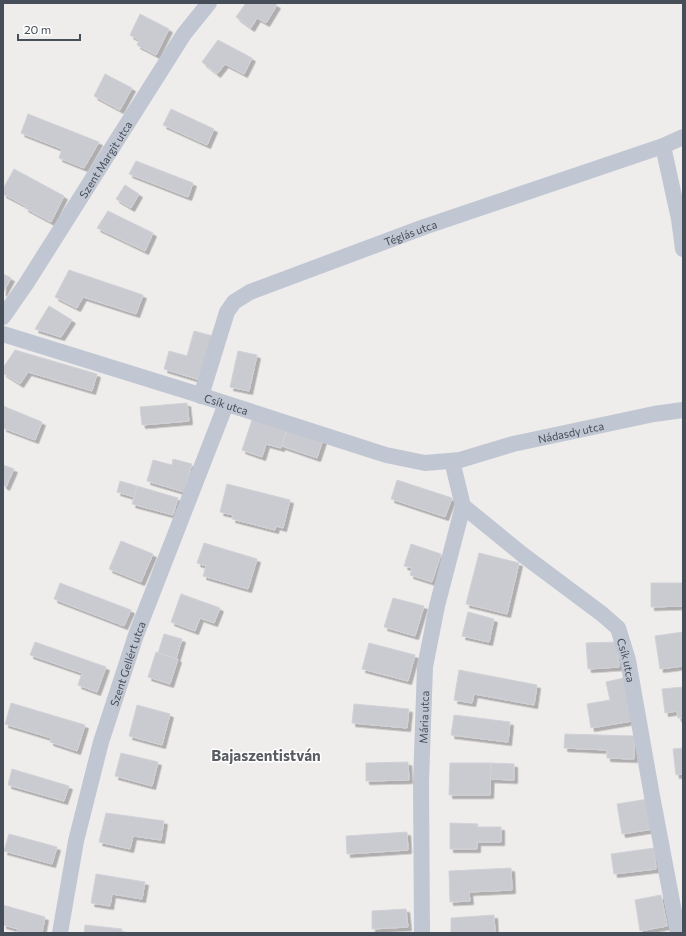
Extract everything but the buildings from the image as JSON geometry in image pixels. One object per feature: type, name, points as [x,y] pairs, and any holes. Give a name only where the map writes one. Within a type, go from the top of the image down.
[{"type":"street","name":"Szent Margit utca","points":[[3,317],[26,284],[184,34],[209,3]]},
{"type":"street","name":"Téglás utca","points":[[201,396],[227,312],[234,302],[250,292],[424,227],[664,146],[683,137]]},
{"type":"street","points":[[664,146],[679,219],[683,249]]},
{"type":"street","name":"Csík utca","points":[[3,334],[386,455],[425,463],[456,460]]},
{"type":"street","name":"Szent Gellért utca","points":[[60,933],[76,841],[101,742],[136,635],[226,404]]},
{"type":"street","name":"Nádasdy utca","points":[[456,460],[514,444],[654,414],[683,410]]},
{"type":"street","points":[[456,460],[463,506]]},
{"type":"street","name":"Csík utca","points":[[463,506],[523,555],[602,614],[618,628],[628,660],[678,933]]},
{"type":"street","name":"Mária utca","points":[[422,933],[420,782],[424,666],[437,606],[463,506]]},
{"type":"district","name":"Bajaszentistván","points":[[266,755]]}]
